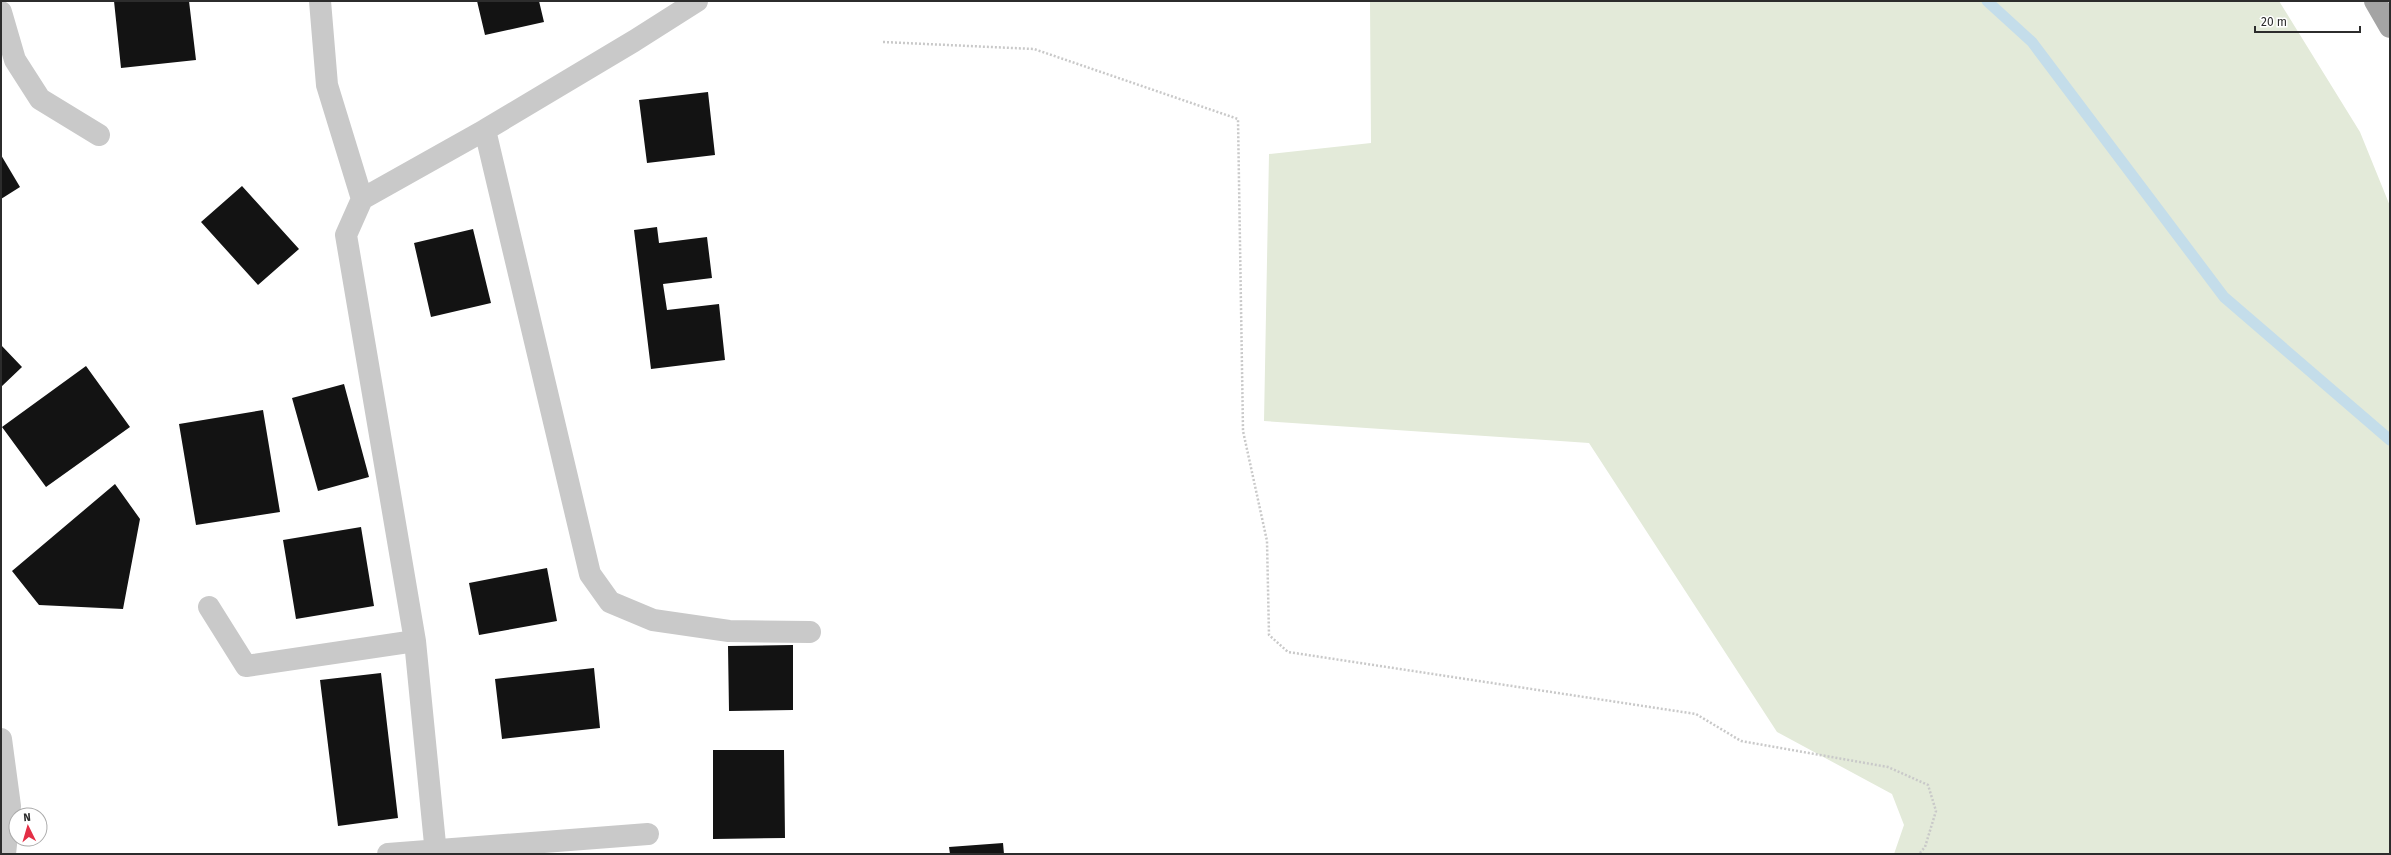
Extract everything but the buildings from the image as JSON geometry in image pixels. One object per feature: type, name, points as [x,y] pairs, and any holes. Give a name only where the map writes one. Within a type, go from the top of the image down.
[{"type":"main road","points":[[2375,1],[2390,27]]},
{"type":"street","points":[[320,1],[327,85],[362,199]]},
{"type":"street","points":[[436,852],[415,641],[346,235],[362,199],[485,130],[634,41],[697,1]]},
{"type":"street","points":[[1,12],[15,60],[40,99],[99,135]]},
{"type":"street","points":[[485,130],[590,574],[610,602],[653,620],[729,631],[810,632]]},
{"type":"street","points":[[209,607],[246,666],[415,641]]},
{"type":"street","points":[[1,739],[10,806],[5,854]]},
{"type":"street","points":[[388,854],[436,852],[648,834]]},
{"type":"path","points":[[883,42],[1034,49],[1238,120],[1243,431],[1266,541],[1269,635],[1288,652],[1696,714],[1741,741],[1888,767],[1928,786],[1936,811],[1925,847],[1919,854]]},
{"type":"green space","points":[[1370,1],[2279,1],[2360,132],[2390,206],[2390,854],[1894,854],[1904,825],[1892,794],[1777,732],[1589,443],[1264,421],[1269,154],[1371,143]]},
{"type":"waterway","points":[[1987,1],[2032,42],[2224,297],[2390,440]]}]
